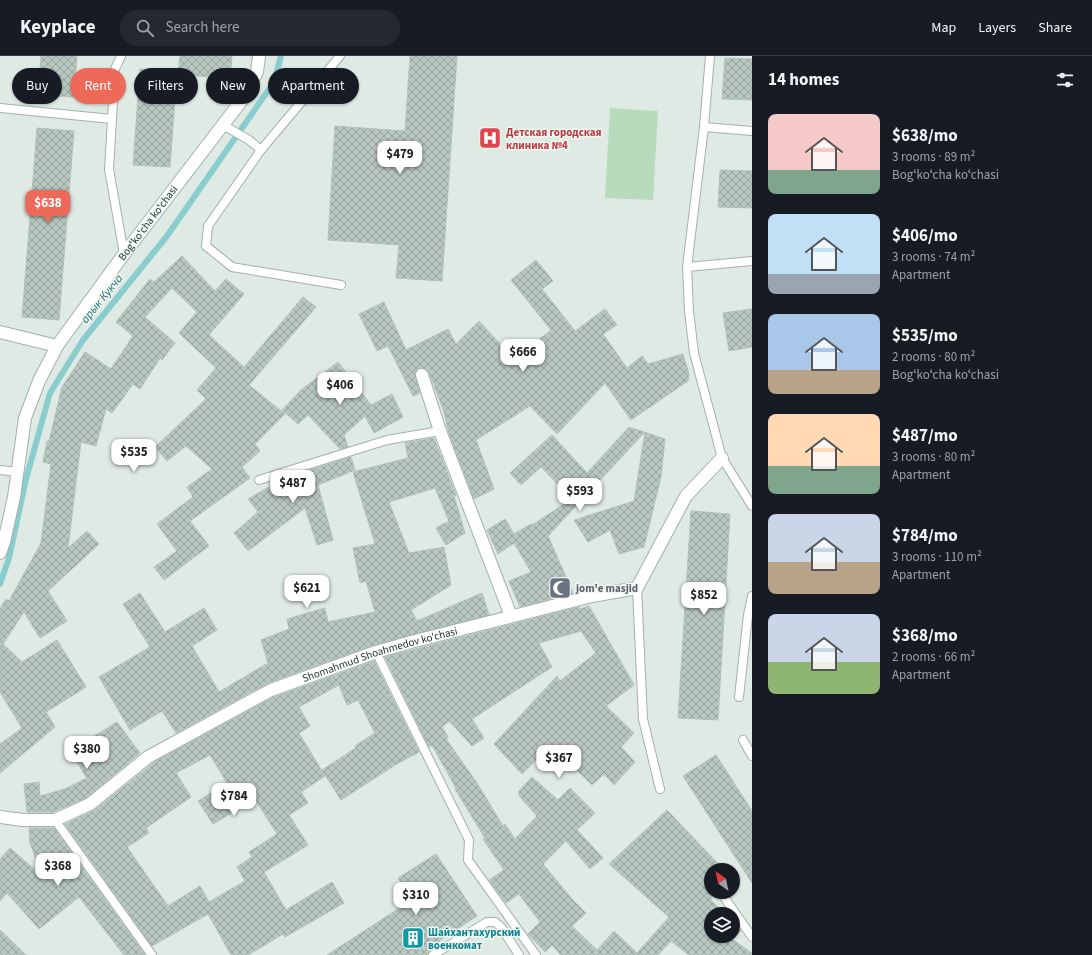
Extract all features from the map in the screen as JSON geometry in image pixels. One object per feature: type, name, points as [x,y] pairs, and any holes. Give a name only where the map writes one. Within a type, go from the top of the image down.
[{"type":"street","name":"Bogʻkoʻcha koʻchasi","points":[[0,553],[4,542],[14,497],[25,418],[39,381],[57,346],[124,254],[227,127],[254,79],[259,56]]},
{"type":"street","points":[[0,332],[57,346]]},
{"type":"street","points":[[422,375],[440,431],[512,616]]},
{"type":"street","points":[[637,588],[686,496],[722,458]]},
{"type":"street","name":"Shomahmud Shoahmedov ko'chasi","points":[[0,817],[23,820],[55,820],[90,804],[148,757],[271,690],[376,652],[592,596],[637,588]]},
{"type":"lane","points":[[121,56],[115,69],[109,169],[124,254]]},
{"type":"lane","points":[[340,56],[261,150],[208,226],[206,246],[232,267],[341,285]]},
{"type":"lane","points":[[710,56],[704,126],[687,267],[689,310],[694,353],[722,458],[752,506]]},
{"type":"lane","points":[[0,108],[112,119]]},
{"type":"lane","points":[[704,126],[752,131]]},
{"type":"lane","points":[[227,127],[249,140],[261,150]]},
{"type":"lane","points":[[687,267],[752,261]]},
{"type":"lane","points":[[258,480],[387,440],[440,431]]},
{"type":"lane","points":[[0,470],[18,472]]},
{"type":"lane","points":[[637,588],[643,719],[660,789]]},
{"type":"lane","points":[[739,697],[748,615],[752,596]]},
{"type":"lane","points":[[376,652],[469,840],[468,860],[536,955]]},
{"type":"lane","points":[[743,740],[752,756]]},
{"type":"lane","points":[[55,820],[152,955]]},
{"type":"lane","points":[[725,899],[752,936]]},
{"type":"lane","points":[[433,955],[486,922],[495,922],[501,927],[519,955]]},
{"type":"green space","points":[[610,108],[658,111],[653,200],[605,198]]},
{"type":"building","points":[[41,56],[77,56],[76,68],[70,68],[70,97],[62,96],[62,68],[40,68]]},
{"type":"building","points":[[180,56],[232,56],[231,68],[206,68],[206,77],[198,76],[198,68],[179,68]]},
{"type":"building","points":[[410,56],[457,56],[442,281],[396,278],[399,245],[328,240],[335,126],[405,131]]},
{"type":"building","points":[[725,58],[752,59],[752,100],[722,99]]},
{"type":"building","points":[[137,104],[175,104],[170,167],[133,165]]},
{"type":"building","points":[[37,128],[74,131],[59,320],[22,317]]},
{"type":"building","points":[[720,170],[752,171],[752,208],[718,207]]},
{"type":"building","points":[[182,256],[215,291],[226,279],[244,294],[209,335],[244,367],[303,297],[316,307],[249,385],[285,414],[255,444],[260,451],[242,467],[250,478],[190,521],[209,546],[164,580],[154,567],[177,551],[157,524],[193,497],[187,487],[212,469],[186,446],[167,461],[155,447],[206,399],[197,390],[216,368],[179,333],[197,312],[172,288],[145,317],[175,343],[162,360],[160,358],[140,389],[133,384],[112,413],[106,409],[96,446],[81,442],[68,548],[87,531],[99,544],[48,591],[67,621],[40,638],[24,612],[3,644],[22,662],[57,640],[86,687],[46,712],[55,727],[0,773],[0,744],[22,728],[0,692],[0,609],[6,599],[9,601],[41,543],[51,464],[43,462],[47,441],[49,441],[62,387],[85,352],[111,369],[133,336],[116,322],[150,279],[154,282]]},
{"type":"building","points":[[536,260],[553,281],[542,289],[575,331],[605,309],[617,325],[603,334],[627,368],[642,356],[648,364],[683,354],[689,374],[688,381],[631,420],[605,383],[557,434],[530,406],[476,440],[494,489],[474,499],[449,434],[444,412],[429,372],[423,368],[416,370],[415,377],[420,393],[413,396],[388,346],[377,351],[359,314],[384,302],[406,350],[448,329],[456,344],[479,321],[514,359],[551,330],[511,280]]},
{"type":"building","points":[[752,309],[752,347],[729,351],[723,313]]},
{"type":"building","points":[[338,362],[371,405],[392,394],[403,417],[374,433],[365,416],[344,435],[348,447],[340,449],[308,415],[298,424],[282,410],[301,390]]},
{"type":"building","points":[[629,427],[645,432],[548,536],[573,593],[520,607],[509,581],[531,572],[514,543],[498,554],[487,530],[505,519],[514,534],[531,524],[532,525],[572,499],[541,467],[521,485],[510,473],[552,435],[587,473]]},
{"type":"building","points":[[645,432],[665,439],[661,477],[644,547],[619,554],[610,530],[588,542],[574,520],[634,501]]},
{"type":"building","points":[[434,438],[456,495],[454,496],[465,533],[446,545],[436,528],[449,521],[435,488],[389,502],[409,553],[444,547],[451,585],[411,610],[417,621],[482,593],[489,615],[374,645],[268,683],[176,733],[162,711],[130,730],[99,677],[150,647],[123,604],[140,593],[165,632],[204,608],[217,630],[192,646],[219,692],[268,663],[261,640],[289,629],[287,619],[325,608],[328,622],[375,612],[366,581],[360,583],[353,548],[375,544],[353,472],[408,458],[405,443]]},
{"type":"building","points":[[351,457],[355,470],[318,485],[333,540],[317,545],[305,508],[248,551],[234,533],[258,512],[248,499],[285,478]]},
{"type":"building","points":[[691,511],[730,514],[718,720],[678,718]]},
{"type":"building","points":[[589,606],[634,685],[606,706],[634,733],[621,747],[635,762],[614,785],[604,774],[592,785],[551,745],[522,774],[494,744],[557,676],[560,681],[596,653],[581,631],[539,643],[552,667],[472,719],[484,738],[472,746],[449,721],[442,727],[448,737],[446,739],[477,783],[503,826],[505,824],[515,839],[537,816],[519,796],[519,791],[532,777],[558,800],[570,788],[595,813],[577,830],[603,858],[590,869],[566,841],[543,864],[572,899],[586,913],[572,926],[597,950],[614,931],[637,953],[669,917],[609,864],[667,810],[717,863],[704,863],[704,899],[711,899],[718,907],[704,907],[704,943],[738,943],[752,953],[752,955],[689,955],[671,941],[658,955],[561,955],[552,945],[545,952],[528,934],[540,922],[519,894],[506,903],[489,880],[504,870],[483,839],[485,838],[455,789],[456,788],[432,745],[429,747],[385,657],[579,607],[580,609]]},
{"type":"building","points":[[374,661],[419,752],[395,765],[341,800],[322,770],[356,748],[355,746],[375,733],[358,700],[347,705],[339,685],[299,707],[310,726],[299,733],[325,776],[301,792],[308,803],[289,815],[308,845],[264,872],[286,910],[332,882],[344,903],[285,937],[283,934],[248,955],[231,955],[208,914],[152,946],[65,824],[95,810],[156,761],[274,697]],"holes":[[[210,755],[227,783],[198,801],[213,824],[255,799],[277,834],[249,852],[252,857],[237,867],[245,881],[209,902],[200,886],[168,906],[127,847],[149,833],[146,828],[191,797],[176,773]]]},
{"type":"building","points":[[117,722],[140,753],[86,798],[53,812],[27,812],[24,784],[39,782],[40,796],[65,789],[87,778],[71,753],[94,740],[93,737]]},
{"type":"building","points":[[716,755],[752,811],[752,883],[740,863],[683,776]]},
{"type":"building","points":[[29,828],[54,828],[145,955],[124,955],[79,897],[39,929],[7,893],[0,901],[0,859],[10,848],[42,876],[30,843]]},
{"type":"building","points":[[436,854],[477,916],[439,941],[441,944],[430,951],[428,955],[327,955],[412,900],[398,878]]},
{"type":"building","points":[[0,930],[26,955],[0,955]]},
{"type":"waterway","name":"арык Кукча","points":[[0,584],[9,558],[26,479],[50,393],[83,340],[167,236],[274,82],[281,56]]},
{"type":"place","name":"Детская городская клиника №4","points":[[490,138]]},
{"type":"place","name":"jom'e masjid","points":[[560,588]]},
{"type":"place","name":"Шайхантахурский военкомат","points":[[413,938]]}]
